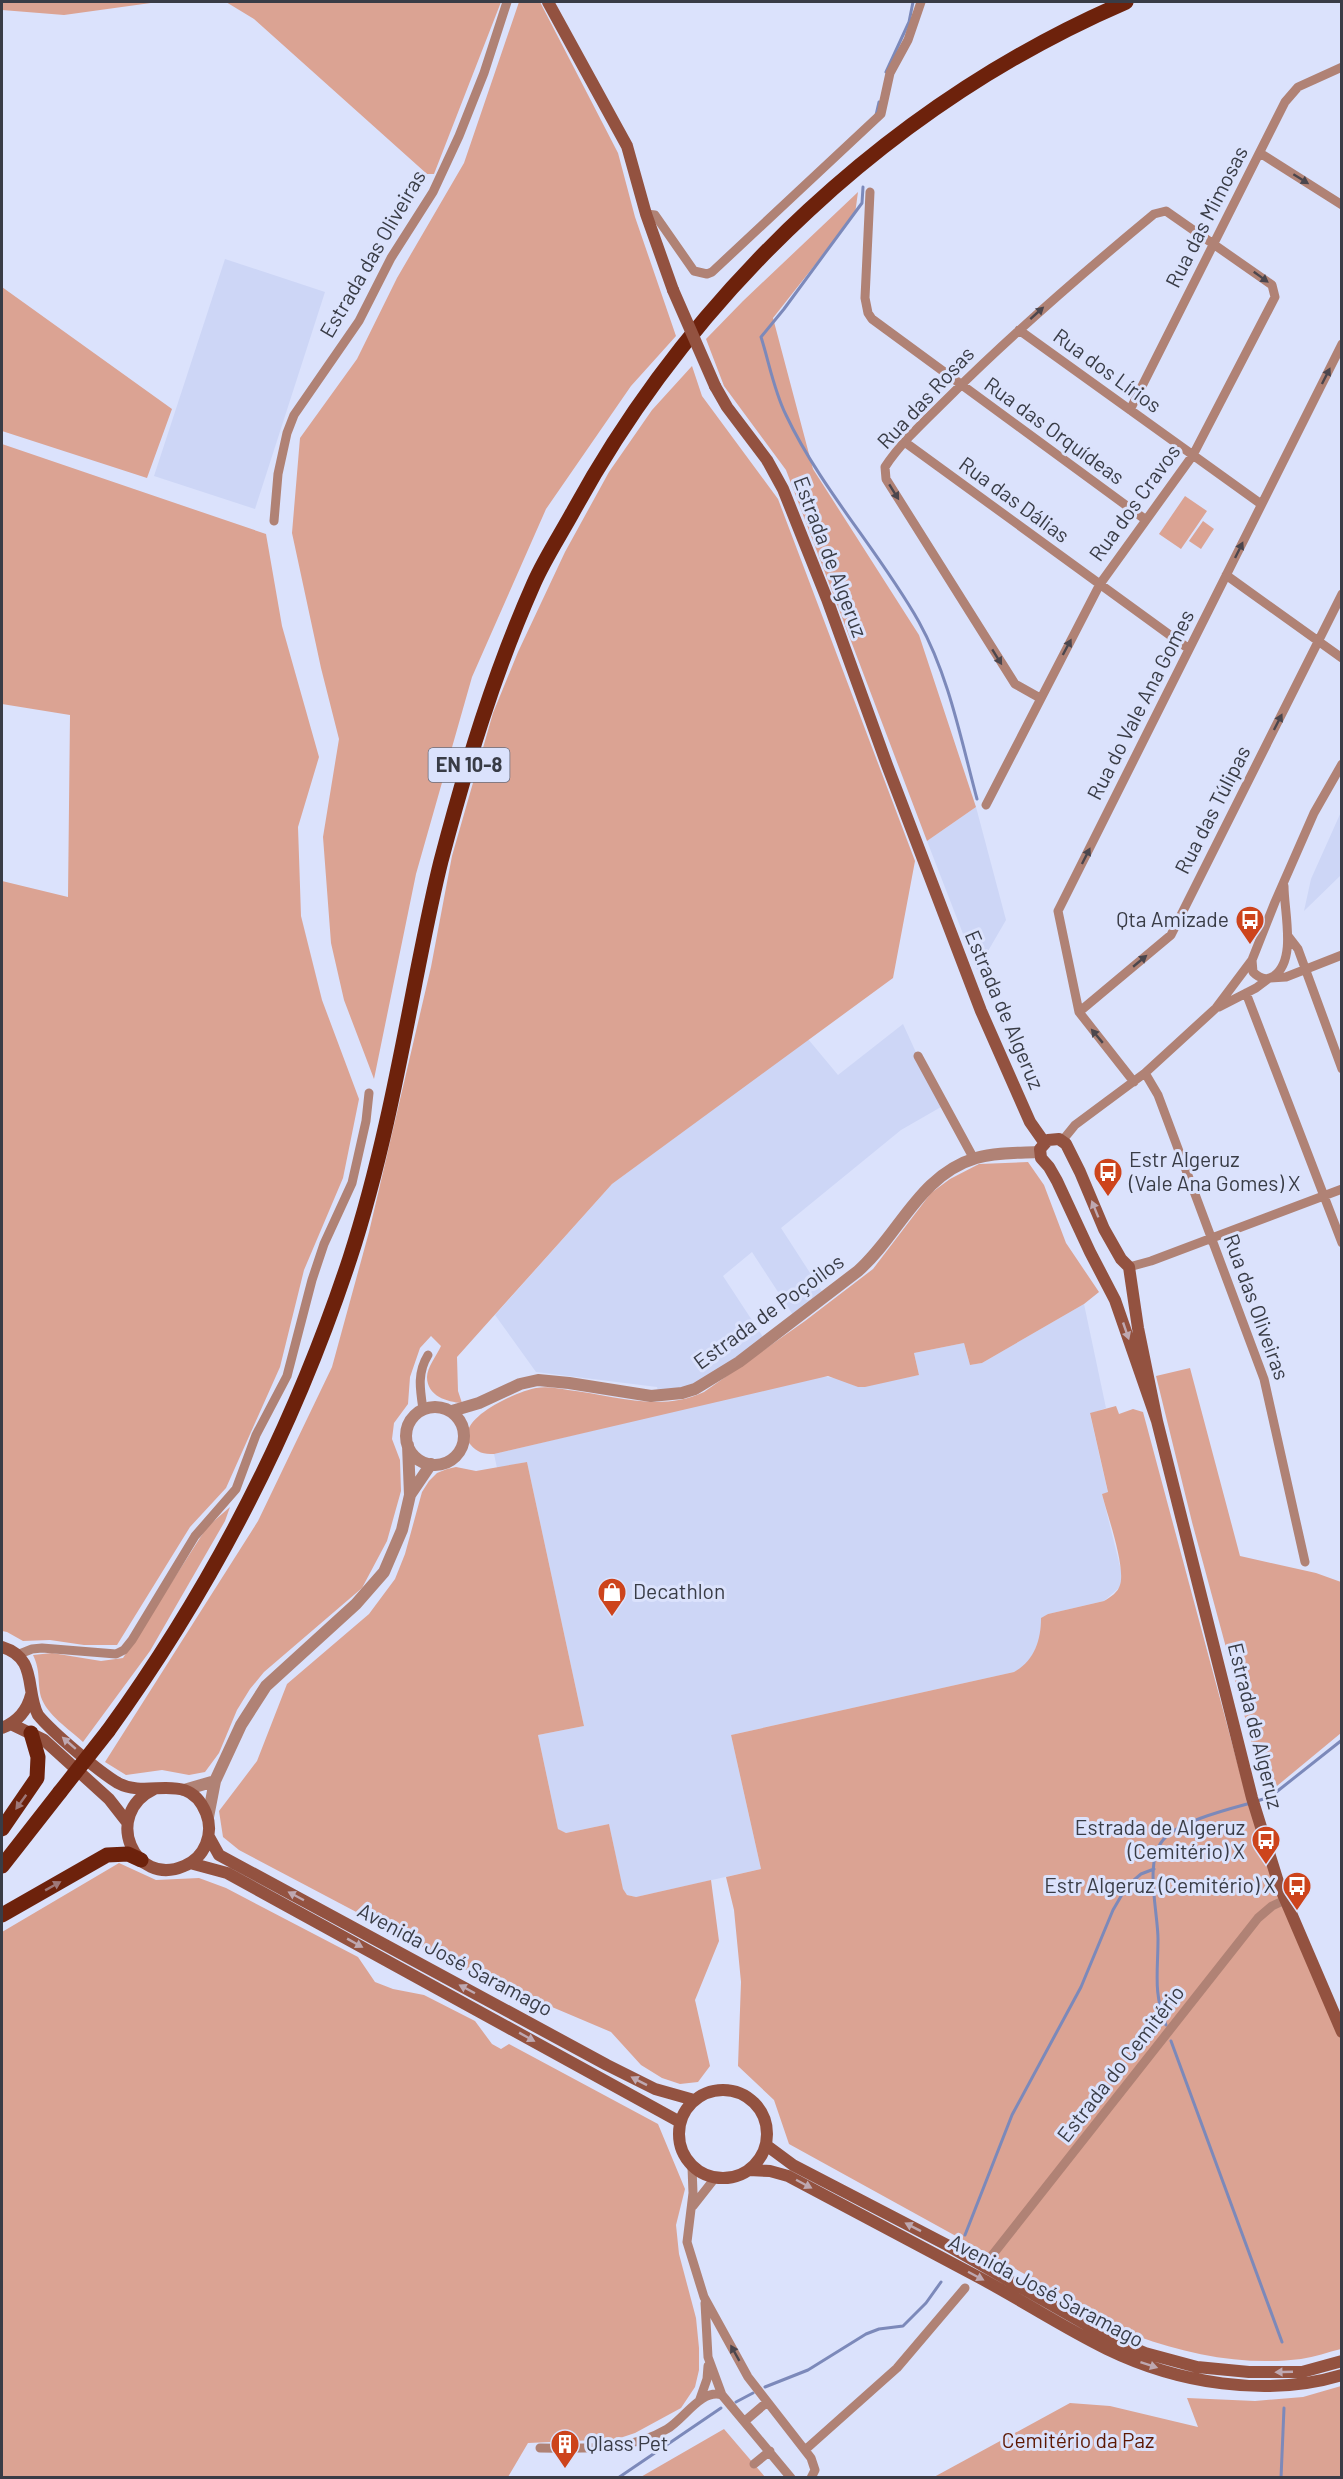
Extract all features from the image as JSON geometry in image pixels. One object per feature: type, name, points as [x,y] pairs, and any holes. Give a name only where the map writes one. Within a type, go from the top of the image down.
[{"type":"highway","name":"EN 10-8","points":[[60,1792],[140,1687],[197,1599],[250,1501],[289,1419],[325,1332],[373,1178],[440,864],[492,684],[536,578],[603,456],[671,360],[743,275],[832,189],[934,110],[998,68],[1094,16],[1126,2]]},
{"type":"highway","points":[[2,1829],[37,1778],[38,1757],[31,1733]]},
{"type":"highway","points":[[2,1853],[60,1792]]},
{"type":"highway","points":[[2,1866],[60,1792]]},
{"type":"highway","points":[[2,1915],[107,1855],[128,1854],[141,1860]]},
{"type":"main road","name":"Estrada de Algeruz","points":[[548,2],[627,146],[646,214],[674,290],[715,386],[767,460],[783,489],[827,599],[886,765],[981,1011],[1042,1147],[1043,1161],[1049,1167],[1115,1300],[1157,1420]]},
{"type":"main road","points":[[1042,1147],[1055,1139],[1065,1145],[1066,1161],[1058,1167],[1049,1167]]},
{"type":"main road","name":"Estrada de Algeruz","points":[[1065,1145],[1080,1172],[1104,1229],[1126,1266],[1157,1420],[1254,1802],[1276,1877],[1341,2032]]},
{"type":"main road","points":[[1116,1258],[1126,1266],[1126,1281],[1117,1285],[1107,1282],[1103,1275],[1107,1263],[1116,1258]]},
{"type":"main road","points":[[2,1647],[16,1655],[25,1665],[30,1677],[34,1707],[43,1721],[106,1775],[130,1788],[166,1787],[184,1790],[201,1803],[208,1817],[209,1837],[202,1852],[190,1863],[168,1870],[153,1867],[141,1860],[129,1843],[127,1822],[136,1802],[154,1789]]},
{"type":"main road","points":[[6,1726],[22,1715],[32,1691]]},
{"type":"main road","points":[[6,1726],[31,1733],[44,1740],[109,1799],[127,1822]]},
{"type":"main road","name":"Avenida José Saramago","points":[[209,1837],[219,1855],[607,2065],[655,2089],[694,2100]]},
{"type":"main road","name":"Avenida José Saramago","points":[[190,1863],[227,1873],[680,2121]]},
{"type":"main road","points":[[715,2178],[692,2167],[680,2146],[680,2121],[694,2100],[708,2092],[734,2091],[746,2096],[764,2117],[767,2131],[766,2145],[762,2155],[748,2170]]},
{"type":"main road","name":"Avenida José Saramago","points":[[766,2145],[793,2165],[947,2245],[1110,2337],[1145,2353],[1197,2367],[1259,2372],[1302,2372],[1341,2361]]},
{"type":"main road","name":"Avenida José Saramago","points":[[715,2178],[732,2178],[748,2170],[770,2171],[788,2176],[1105,2348],[1147,2365],[1197,2379],[1254,2386],[1304,2384],[1341,2375]]},
{"type":"street","name":"Estrada das Oliveiras","points":[[274,521],[278,474],[287,433],[294,415],[359,321],[391,258],[433,192],[484,74],[507,2]]},
{"type":"street","points":[[646,214],[655,215],[694,271],[707,274],[712,272],[881,114],[890,73],[908,40],[921,2]]},
{"type":"street","name":"Rua das Mimosas","points":[[1130,410],[1285,102],[1298,87],[1341,67]]},
{"type":"street","points":[[1260,153],[1341,205]]},
{"type":"street","name":"Rua das Orquídeas","points":[[870,192],[865,290],[868,313],[879,326],[1146,520]]},
{"type":"street","name":"Rua das Rosas","points":[[1040,698],[1015,684],[886,479],[885,467],[962,385],[1019,330],[1154,214],[1166,211],[1172,213],[1214,243]]},
{"type":"street","name":"Rua dos Cravos","points":[[986,805],[1100,584],[1193,455],[1275,297],[1272,285],[1214,243]]},
{"type":"street","name":"Rua dos Lírios","points":[[1019,330],[1262,504]]},
{"type":"street","name":"Rua do Vale Ana Gomes","points":[[1134,1082],[1079,1012],[1059,911],[1341,344]]},
{"type":"street","name":"Rua das Dálias","points":[[906,443],[1190,649]]},
{"type":"street","points":[[1226,575],[1341,658]]},
{"type":"street","name":"Rua das Túlipas","points":[[1079,1012],[1171,935],[1341,594]]},
{"type":"street","points":[[1065,1145],[1075,1125],[1145,1073],[1216,1008],[1252,960],[1314,813],[1341,764]]},
{"type":"street","points":[[1216,1008],[1277,974],[1285,962],[1288,952],[1284,884]]},
{"type":"street","points":[[1263,936],[1272,928],[1283,930],[1298,950],[1341,1069]]},
{"type":"street","points":[[1252,960],[1253,972],[1258,976],[1269,978],[1286,977],[1341,956]]},
{"type":"street","points":[[1246,993],[1341,1243]]},
{"type":"street","points":[[918,1056],[974,1159]]},
{"type":"street","name":"Rua das Oliveiras","points":[[1145,1073],[1158,1095],[1264,1379],[1305,1562]]},
{"type":"street","points":[[16,1655],[42,1648],[116,1654],[124,1650],[195,1536],[236,1489],[256,1435],[287,1376],[312,1280],[324,1244],[352,1183],[366,1120],[369,1093]]},
{"type":"street","name":"Estrada de Poçoilos","points":[[423,1409],[438,1406],[452,1411],[480,1403],[520,1384],[538,1380],[651,1396],[682,1393],[695,1389],[739,1362],[858,1272],[869,1262],[922,1193],[938,1178],[974,1159],[1042,1147]]},
{"type":"street","points":[[1126,1266],[1212,1238],[1341,1189]]},
{"type":"street","points":[[208,1817],[214,1781],[241,1725],[266,1686],[356,1604],[384,1572],[402,1530],[410,1495],[406,1438],[408,1424],[423,1409],[419,1381],[422,1365],[428,1355]]},
{"type":"street","name":"Estrada de Poçoilos","points":[[431,1464],[446,1463],[459,1453],[465,1435],[463,1426],[480,1403]]},
{"type":"street","points":[[452,1411],[463,1426]]},
{"type":"street","points":[[408,1445],[419,1460],[431,1464],[410,1495]]},
{"type":"street","points":[[184,1790],[214,1781]]},
{"type":"street","name":"Estrada do Cemitério","points":[[990,2258],[1258,1918],[1272,1906],[1285,1900]]},
{"type":"street","points":[[692,2167],[694,2180],[687,2231],[688,2252],[704,2297],[748,2378],[815,2464],[811,2478]]},
{"type":"street","points":[[691,2208],[715,2178]]},
{"type":"street","points":[[805,2450],[897,2368],[965,2288]]},
{"type":"street","points":[[699,2400],[707,2379],[708,2357],[704,2297]]},
{"type":"street","points":[[708,2357],[722,2395],[791,2478]]},
{"type":"street","points":[[540,2448],[590,2448],[635,2443],[666,2430],[683,2418],[699,2400],[712,2393],[722,2395]]},
{"type":"street","points":[[745,2421],[766,2403]]},
{"type":"street","points":[[754,2464],[770,2451]]},
{"type":"shaded area","points":[[225,259],[325,292],[255,509],[154,476]]},
{"type":"shaded area","points":[[976,807],[1006,920],[977,970],[927,841]]},
{"type":"shaded area","points":[[1341,812],[1341,875],[1304,911],[1311,879]]},
{"type":"shaded area","points":[[903,1024],[941,1107],[901,1130],[781,1228],[823,1293],[793,1315],[752,1252],[723,1276],[763,1337],[705,1380],[681,1389],[658,1391],[657,1387],[536,1372],[495,1315],[612,1184],[808,1039],[838,1075]]},
{"type":"shaded area","points":[[1084,1304],[1106,1408],[1090,1414],[1108,1493],[1102,1494],[1122,1574],[1120,1587],[1104,1601],[1048,1614],[1042,1618],[1040,1639],[1033,1654],[1024,1667],[1014,1672],[731,1735],[761,1869],[636,1897],[627,1895],[623,1890],[609,1824],[566,1833],[558,1829],[538,1735],[584,1726],[527,1462],[497,1468],[494,1454],[821,1376],[840,1379],[858,1387],[919,1375],[914,1353],[964,1343],[970,1365],[982,1363]]},
{"type":"green space","points":[[2,2],[158,2],[64,15],[2,10]]},
{"type":"green space","points":[[226,2],[501,2],[434,174],[427,174],[254,19]]},
{"type":"green space","points":[[519,2],[540,2],[618,153],[635,217],[676,336],[631,386],[546,509],[472,677],[416,874],[374,1079],[344,1000],[331,943],[323,837],[339,739],[292,533],[300,438],[357,359],[397,278],[464,163]]},
{"type":"green space","points":[[858,192],[855,214],[773,318],[813,469],[919,635],[976,807],[927,841],[786,470],[724,386],[706,339]]},
{"type":"green space","points":[[2,287],[172,409],[147,478],[2,431]]},
{"type":"green space","points":[[692,366],[702,396],[778,499],[915,861],[893,978],[612,1184],[457,1357],[458,1391],[462,1403],[439,1397],[430,1389],[427,1373],[441,1346],[431,1336],[420,1348],[410,1377],[408,1404],[394,1423],[392,1439],[400,1460],[401,1491],[387,1541],[362,1588],[264,1672],[237,1710],[219,1753],[205,1772],[189,1775],[162,1770],[126,1775],[105,1762],[258,1521],[332,1367],[369,1232],[431,967],[452,856],[493,713],[518,652],[565,552],[609,472],[652,410]]},
{"type":"green space","points":[[2,444],[266,534],[282,626],[319,757],[298,827],[301,916],[322,1000],[359,1099],[343,1178],[304,1270],[280,1367],[226,1488],[190,1527],[117,1645],[84,1645],[50,1640],[23,1641],[2,1631],[2,881],[68,897],[70,715],[2,704]]},
{"type":"green space","points":[[1185,496],[1207,511],[1181,549],[1159,534]]},
{"type":"green space","points":[[1203,521],[1214,529],[1201,549],[1189,541]]},
{"type":"green space","points":[[1028,1162],[1044,1185],[1066,1243],[1099,1292],[1084,1304],[982,1363],[970,1365],[964,1343],[914,1353],[919,1375],[865,1387],[858,1387],[828,1376],[494,1454],[481,1452],[470,1444],[467,1435],[471,1425],[479,1416],[503,1400],[536,1388],[556,1388],[653,1402],[687,1398],[704,1392],[805,1321],[873,1269],[931,1193],[950,1179],[979,1164]]},
{"type":"green space","points":[[1190,1368],[1240,1556],[1316,1573],[1341,1582],[1341,1733],[1266,1795],[1192,1522],[1156,1376]]},
{"type":"green space","points":[[1116,1406],[1119,1414],[1133,1409],[1143,1412],[1247,1799],[1341,2033],[1341,2349],[1306,2358],[1280,2361],[1239,2360],[1177,2349],[1137,2336],[789,2144],[774,2100],[738,2066],[741,1982],[734,1910],[726,1877],[761,1869],[731,1735],[1014,1672],[1027,1662],[1035,1650],[1040,1635],[1041,1618],[1048,1614],[1104,1601],[1114,1594],[1120,1585],[1120,1566],[1102,1494],[1108,1492],[1090,1413]]},
{"type":"green space","points":[[527,1462],[584,1726],[538,1735],[558,1829],[566,1833],[609,1824],[623,1889],[627,1895],[636,1897],[711,1880],[719,1941],[695,2000],[710,2066],[698,2082],[680,2084],[662,2078],[641,2065],[611,2032],[552,2007],[507,1984],[487,1981],[239,1850],[223,1837],[219,1811],[257,1761],[287,1684],[369,1614],[395,1579],[405,1554],[422,1492],[429,1481],[437,1473],[456,1467],[476,1471]]},
{"type":"green space","points":[[230,1507],[225,1521],[150,1651],[83,1742],[53,1716],[44,1704],[33,1655],[52,1653],[101,1661],[123,1658],[207,1527]]},
{"type":"green space","points":[[119,1863],[156,1880],[199,1878],[226,1888],[358,1957],[375,1982],[393,1989],[424,1995],[475,2021],[492,2044],[501,2049],[509,2044],[658,2124],[685,2189],[676,2225],[679,2254],[696,2318],[699,2348],[699,2370],[695,2387],[681,2408],[635,2433],[617,2439],[528,2443],[508,2477],[2,2477],[2,1932]]},
{"type":"green space","name":"Cemitério da Paz","points":[[1341,2386],[1341,2477],[934,2477],[1070,2403],[1110,2406],[1198,2427],[1187,2398],[1255,2401],[1303,2397]]},
{"type":"green space","points":[[724,2429],[765,2477],[639,2478]]},
{"type":"waterway","points":[[886,72],[909,22],[913,2]]},
{"type":"waterway","points":[[876,115],[879,102]]},
{"type":"waterway","points":[[863,187],[862,203],[761,337],[778,396],[800,442],[903,596],[929,643],[946,686],[977,799]]},
{"type":"waterway","points":[[1257,1801],[1270,1797],[1342,1740]]},
{"type":"waterway","points":[[1166,2025],[1159,2002],[1157,1982],[1158,1939],[1153,1888],[1157,1849],[1170,1833],[1180,1827],[1251,1803]]},
{"type":"waterway","points":[[965,2235],[1012,2115],[1081,1987],[1113,1910],[1127,1886],[1141,1874],[1154,1869]]},
{"type":"waterway","points":[[1171,2041],[1282,2342]]},
{"type":"waterway","points":[[765,2387],[808,2370],[866,2334],[879,2329],[903,2326],[926,2303],[941,2282]]},
{"type":"waterway","points":[[736,2402],[753,2393]]},
{"type":"waterway","points":[[618,2478],[721,2408]]},
{"type":"waterway","points":[[1281,2478],[1284,2408]]},
{"type":"place","name":"Qta Amizade","points":[[1250,946]]},
{"type":"place","name":"Estr Algeruz (Vale Ana Gomes) X","points":[[1108,1198]]},
{"type":"place","name":"Decathlon","points":[[612,1618]]},
{"type":"place","name":"Estrada de Algeruz (Cemitério) X","points":[[1266,1866]]},
{"type":"place","name":"Estr Algeruz (Cemitério) X","points":[[1297,1912]]},
{"type":"place","name":"Qlass Pet","points":[[565,2470]]}]
